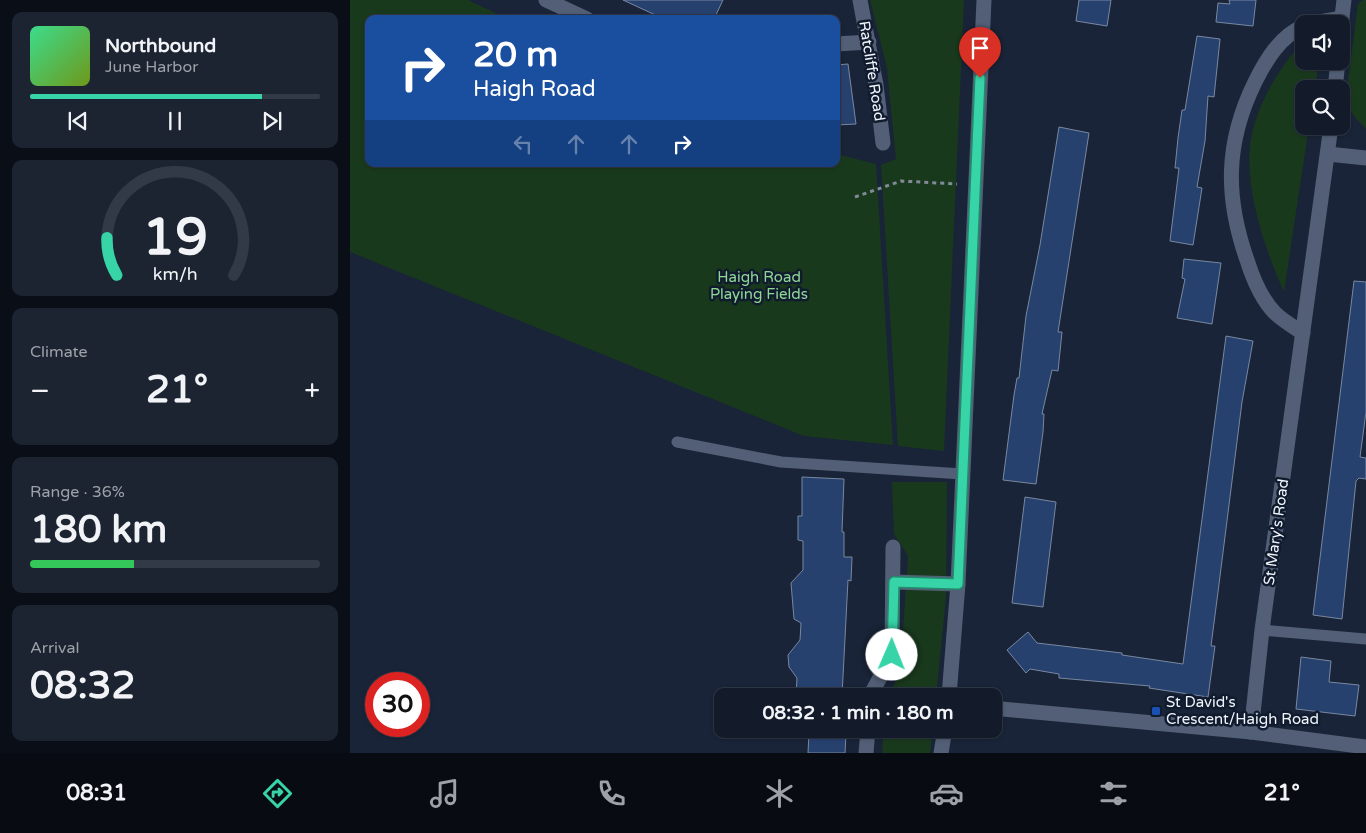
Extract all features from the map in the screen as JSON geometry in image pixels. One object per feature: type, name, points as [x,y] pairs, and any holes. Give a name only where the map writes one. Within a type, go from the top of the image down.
[{"type":"street","points":[[546,0],[578,15]]},
{"type":"street","name":"Ratcliffe Road","points":[[860,0],[870,42],[883,143]]},
{"type":"street","points":[[950,688],[958,584],[984,0]]},
{"type":"street","points":[[1343,15],[1344,0]]},
{"type":"street","points":[[1295,31],[1273,50],[1262,67],[1249,94],[1238,127],[1230,163],[1231,198],[1239,236],[1250,271],[1264,300],[1276,315],[1303,333]]},
{"type":"street","points":[[840,44],[870,42]]},
{"type":"street","name":"St Mary's Road","points":[[1251,732],[1262,630],[1330,135]]},
{"type":"street","points":[[1328,154],[1366,158]]},
{"type":"street","points":[[874,688],[892,655],[893,547]]},
{"type":"street","points":[[894,582],[958,584]]},
{"type":"street","points":[[1002,709],[1251,732],[1366,747]]},
{"type":"street","points":[[866,753],[867,738]]},
{"type":"street","points":[[941,753],[944,738]]},
{"type":"lane","points":[[677,442],[781,462],[962,474]]},
{"type":"lane","points":[[1262,630],[1366,639]]},
{"type":"path","points":[[855,196],[901,181],[975,184]]},
{"type":"green space","name":"Haigh Road Playing Fields","points":[[350,0],[468,0],[500,15],[365,15],[365,167],[840,167],[840,155],[876,164],[893,445],[804,436],[350,252]]},
{"type":"green space","points":[[870,0],[964,0],[944,451],[898,446],[881,165],[896,159],[887,68]]},
{"type":"green space","points":[[1366,0],[1366,129],[1353,115],[1350,107],[1350,80],[1348,80],[1358,4]]},
{"type":"green space","points":[[1295,51],[1295,70],[1318,70],[1316,80],[1295,80],[1295,135],[1308,135],[1284,292],[1262,234],[1256,212],[1250,169],[1250,148],[1253,129],[1262,104],[1273,81]]},
{"type":"green space","points":[[892,482],[947,482],[946,598],[937,688],[892,688],[900,675],[908,556],[894,534]]},
{"type":"green space","points":[[883,738],[932,738],[930,753],[882,753]]},
{"type":"building","points":[[623,0],[723,0],[716,15],[655,15]]},
{"type":"building","points":[[1079,0],[1111,0],[1107,26],[1076,21]]},
{"type":"building","points":[[1229,0],[1256,0],[1253,26],[1216,22],[1218,3],[1230,4]]},
{"type":"building","points":[[1197,36],[1220,39],[1214,97],[1208,96],[1205,141],[1197,187],[1202,188],[1193,245],[1170,241],[1179,168],[1175,168],[1178,138],[1182,110],[1185,110]]},
{"type":"building","points":[[848,64],[856,124],[840,125],[840,65]]},
{"type":"building","points":[[1059,127],[1089,133],[1058,332],[1062,332],[1058,371],[1052,370],[1042,414],[1044,414],[1043,432],[1036,484],[1003,480],[1014,395],[1017,378],[1019,378],[1026,316],[1040,245]]},
{"type":"building","points":[[1184,259],[1221,263],[1212,324],[1177,318],[1185,279],[1182,278]]},
{"type":"building","points":[[1354,281],[1366,282],[1366,412],[1360,457],[1366,458],[1366,479],[1359,478],[1356,481],[1342,619],[1313,615]]},
{"type":"building","points":[[1226,336],[1253,341],[1242,402],[1211,646],[1215,646],[1208,697],[1149,688],[1150,686],[1059,678],[1059,674],[1030,669],[1026,673],[1007,650],[1028,632],[1037,643],[1122,653],[1122,655],[1183,664]]},
{"type":"building","points":[[802,477],[844,479],[842,532],[844,532],[844,557],[852,557],[851,581],[848,580],[842,688],[796,688],[797,678],[789,667],[788,655],[800,640],[801,623],[794,619],[791,583],[803,570],[803,541],[798,540],[798,516],[802,516]]},
{"type":"building","points":[[1025,497],[1056,502],[1043,607],[1012,603]]},
{"type":"building","points":[[1301,657],[1331,661],[1329,682],[1359,685],[1355,716],[1296,709]]},
{"type":"building","points":[[809,738],[846,738],[845,753],[808,753]]},
{"type":"place","name":"St David's Crescent/Haigh Road","points":[[1156,711]]},
{"type":"route","points":[[892,655],[894,582],[958,584],[980,78]]}]
